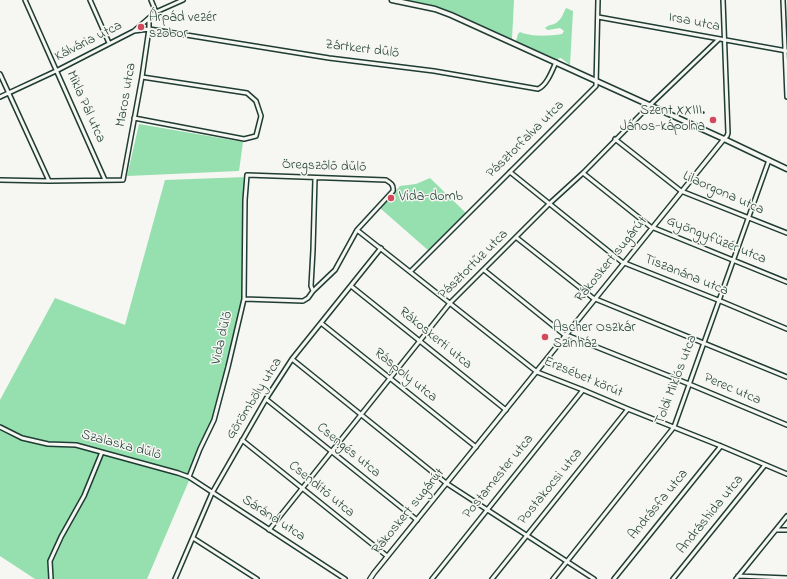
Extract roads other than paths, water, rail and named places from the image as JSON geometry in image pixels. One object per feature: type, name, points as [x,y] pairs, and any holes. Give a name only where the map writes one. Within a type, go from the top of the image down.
[{"type":"main road","points":[[392,0],[447,13],[596,80],[787,169]]},
{"type":"street","name":"Mikla Pál utca","points":[[25,0],[105,180]]},
{"type":"street","points":[[90,0],[109,43]]},
{"type":"street","points":[[151,0],[156,12]]},
{"type":"street","name":"Kálvária utca","points":[[0,97],[134,31],[156,12],[183,0]]},
{"type":"street","points":[[596,80],[598,0]]},
{"type":"street","name":"Rákoskert sugárút","points":[[370,579],[681,191],[727,136],[723,0]]},
{"type":"street","points":[[782,0],[786,51],[787,97]]},
{"type":"street","points":[[783,5],[787,6]]},
{"type":"street","name":"Irsa utca","points":[[598,17],[786,51]]},
{"type":"street","name":"Maros utca","points":[[105,180],[122,180],[142,77],[149,29],[149,18]]},
{"type":"street","points":[[134,31],[149,29]]},
{"type":"street","name":"Zártkert dűlő","points":[[149,29],[329,58],[434,70],[538,89],[541,88],[548,78],[556,62]]},
{"type":"street","name":"Pásztortűz utca","points":[[269,530],[450,303],[517,238],[549,204],[583,173],[650,105],[719,39]]},
{"type":"street","points":[[0,74],[49,182]]},
{"type":"street","points":[[134,118],[244,139],[256,136],[261,116],[256,101],[247,93],[142,77]]},
{"type":"street","name":"Pásztorfalva utca","points":[[411,272],[596,86],[596,80]]},
{"type":"street","name":"Lilaorgona utca","points":[[616,139],[681,191],[787,234]]},
{"type":"street","name":"Toldi Miklós utca","points":[[553,579],[674,427],[768,160]]},
{"type":"street","name":"Tiszanána utca","points":[[510,172],[624,263],[787,329]]},
{"type":"street","name":"Gyöngyfüzér utca","points":[[583,173],[652,228],[662,230],[787,282]]},
{"type":"street","name":"Öregszőlő dűlő","points":[[244,299],[245,200],[247,175],[386,180],[394,188],[393,191]]},
{"type":"street","points":[[314,291],[311,286],[316,178]]},
{"type":"street","points":[[0,180],[49,182],[105,180]]},
{"type":"street","name":"Vida dűlő","points":[[189,477],[214,420],[244,299],[303,301],[308,298],[335,270],[357,230],[393,191]]},
{"type":"street","name":"Erzsébet körút","points":[[357,230],[536,372],[787,474]]},
{"type":"street","points":[[517,238],[590,296],[787,377]]},
{"type":"street","name":"Görömböly utca","points":[[175,579],[212,493],[266,399],[292,359],[381,248]]},
{"type":"street","name":"Perec utca","points":[[484,270],[566,336],[570,336],[787,425]]},
{"type":"street","name":"Rákoskerti utca","points":[[351,286],[506,410]]},
{"type":"street","name":"Ráspoly utca","points":[[321,322],[476,447]]},
{"type":"street","points":[[292,359],[446,483],[594,579]]},
{"type":"street","name":"Postamester utca","points":[[432,579],[583,390]]},
{"type":"street","name":"Csengés utca","points":[[266,399],[417,520]]},
{"type":"street","name":"Postakocsi utca","points":[[492,579],[628,409]]},
{"type":"street","name":"Szalaska dűlő","points":[[0,428],[28,440],[48,444],[76,445],[189,477]]},
{"type":"street","name":"Csendítő utca","points":[[242,440],[387,556]]},
{"type":"street","name":"Andrásfa utca","points":[[614,579],[721,446]]},
{"type":"street","points":[[51,579],[50,561],[61,537],[84,496],[102,452]]},
{"type":"street","name":"Andráshida utca","points":[[674,579],[765,465]]},
{"type":"street","name":"Sáránd utca","points":[[189,477],[345,579]]},
{"type":"street","points":[[737,578],[787,516]]},
{"type":"street","points":[[776,530],[787,530]]},
{"type":"street","points":[[193,538],[257,579]]},
{"type":"street","points":[[737,578],[787,578]]},
{"type":"place","name":"Árpád vezér szobor","points":[[141,27]]},
{"type":"place","name":"Szent XXIII. János-kápolna","points":[[713,120]]},
{"type":"place","name":"Vida-domb","points":[[391,198]]},
{"type":"place","name":"Ascher Oszkár Színház","points":[[545,337]]}]
